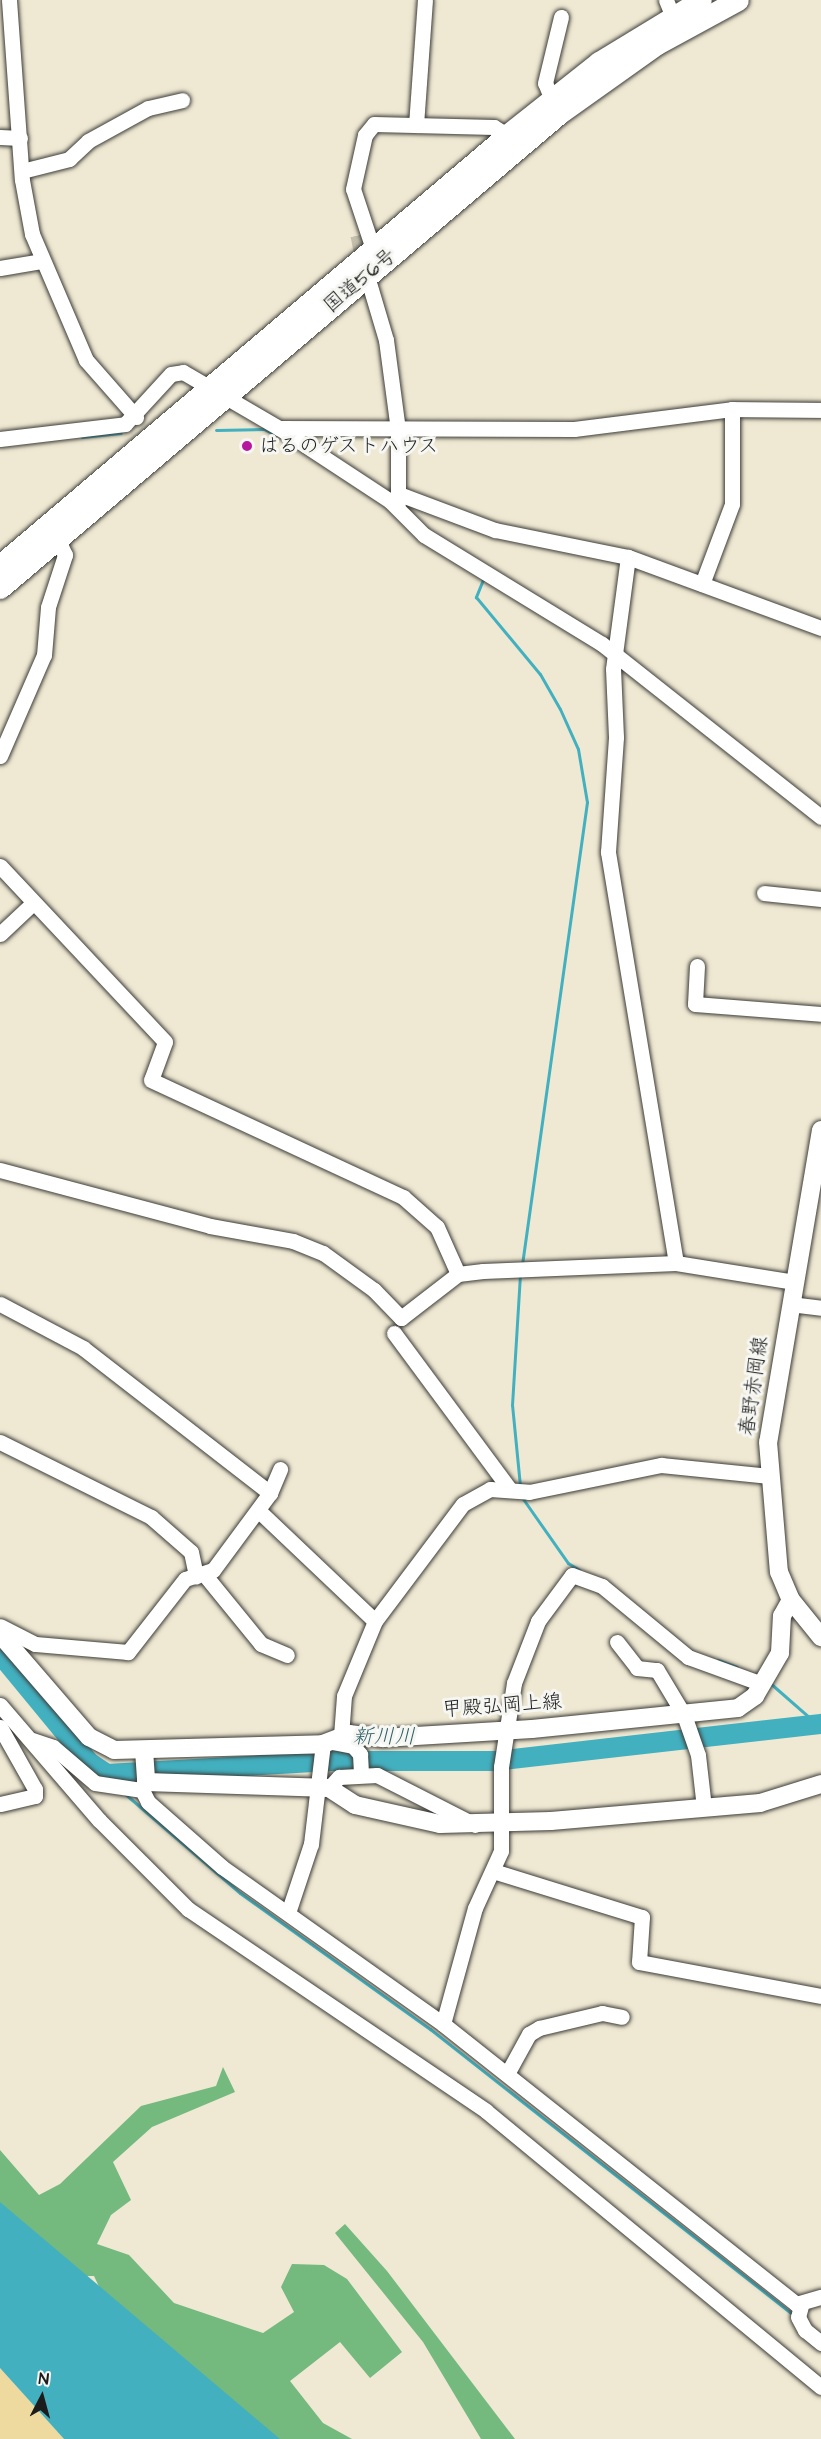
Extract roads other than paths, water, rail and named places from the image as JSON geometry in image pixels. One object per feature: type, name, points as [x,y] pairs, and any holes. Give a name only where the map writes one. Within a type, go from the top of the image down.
[{"type":"highway","name":"国道56号","points":[[0,588],[58,540],[216,391],[366,242],[552,100],[672,15],[701,0]]},
{"type":"highway","name":"国道56号","points":[[0,565],[216,391],[367,276],[606,76],[672,15],[738,0]]},
{"type":"main road","name":"春野赤岡線","points":[[821,1130],[771,1411],[769,1476],[779,1572],[791,1600],[821,1637]]},
{"type":"main road","name":"甲殿弘岡上線","points":[[0,1634],[89,1737],[114,1750],[327,1749],[507,1729],[690,1731],[738,1708],[764,1680],[780,1653],[782,1616],[791,1600]]},
{"type":"main road","points":[[144,1750],[144,1786],[323,1787],[355,1805],[440,1824],[502,1824],[760,1803],[821,1784]]},
{"type":"street","points":[[9,0],[22,171],[42,261],[86,360],[136,417]]},
{"type":"street","points":[[416,125],[425,0]]},
{"type":"street","points":[[552,100],[545,83],[561,17]]},
{"type":"street","points":[[22,171],[69,159],[88,141],[148,108],[182,100]]},
{"type":"street","points":[[366,242],[355,197],[353,178],[365,135],[374,124],[494,127],[507,135]]},
{"type":"street","points":[[0,137],[20,138]]},
{"type":"street","points":[[355,197],[366,242]]},
{"type":"street","points":[[0,268],[42,261]]},
{"type":"street","points":[[367,276],[386,340],[398,430],[398,502],[424,535],[615,656],[821,817]]},
{"type":"street","points":[[371,298],[380,338],[386,340]]},
{"type":"street","points":[[0,438],[112,428],[136,417],[171,374],[183,372],[398,502],[495,530],[628,557],[821,628]]},
{"type":"street","points":[[279,428],[574,429],[732,410],[821,410]]},
{"type":"street","points":[[702,584],[732,504],[732,410]]},
{"type":"street","points":[[0,756],[44,655],[48,607],[65,555],[58,540]]},
{"type":"street","points":[[628,557],[615,656],[608,852],[676,1263]]},
{"type":"street","points":[[0,866],[32,904],[165,1042],[151,1080],[403,1197],[437,1227],[458,1275]]},
{"type":"street","points":[[764,893],[821,899]]},
{"type":"street","points":[[0,934],[32,904]]},
{"type":"street","points":[[697,966],[695,1004],[821,1014]]},
{"type":"street","points":[[0,1170],[210,1226],[293,1241],[323,1253],[401,1318],[458,1275],[522,1269],[676,1263],[794,1282]]},
{"type":"street","points":[[0,1304],[83,1348],[270,1493]]},
{"type":"street","points":[[790,1304],[821,1308]]},
{"type":"street","points":[[394,1333],[518,1491]]},
{"type":"street","points":[[0,1442],[151,1517],[191,1552],[200,1575],[261,1644],[287,1655]]},
{"type":"street","points":[[288,1913],[311,1844],[323,1787],[327,1749],[344,1696],[375,1621],[463,1504],[490,1489],[518,1491],[661,1465],[769,1476]]},
{"type":"street","points":[[0,1626],[35,1644],[128,1652],[169,1596],[200,1575],[213,1570],[260,1512],[280,1469]]},
{"type":"street","points":[[260,1512],[375,1621]]},
{"type":"street","points":[[443,2024],[475,1908],[493,1871],[502,1824],[502,1760],[521,1661],[551,1598],[572,1575],[602,1586],[688,1657],[764,1680]]},
{"type":"street","points":[[617,1642],[637,1668],[657,1670],[690,1731],[704,1808]]},
{"type":"street","points":[[0,1705],[99,1820],[188,1909],[486,2111],[821,2387]]},
{"type":"street","points":[[0,1727],[35,1789],[35,1796],[0,1804]]},
{"type":"street","points":[[30,1740],[53,1747],[95,1783],[144,1786],[222,1867],[443,2024],[801,2306]]},
{"type":"street","points":[[327,1749],[352,1746],[361,1764],[475,1825]]},
{"type":"street","points":[[323,1787],[361,1764]]},
{"type":"street","points":[[493,1871],[642,1917],[639,1962],[821,1996]]},
{"type":"street","points":[[507,2074],[529,2034],[538,2028],[602,2013],[622,2017]]},
{"type":"street","points":[[821,2296],[801,2306],[798,2317],[805,2330],[821,2343]]},
{"type":"water","points":[[0,2202],[280,2439],[64,2439],[0,2368]]},
{"type":"waterway","points":[[216,430],[264,429],[276,435]]},
{"type":"waterway","points":[[82,437],[121,433]]},
{"type":"waterway","points":[[484,577],[476,597],[540,674],[560,709],[578,749],[587,802],[522,1265]]},
{"type":"waterway","points":[[520,1274],[512,1405],[520,1486]]},
{"type":"waterway","points":[[521,1496],[568,1563],[579,1570]]},
{"type":"waterway","name":"新川川","points":[[0,1654],[89,1762],[107,1774],[331,1761],[495,1761],[821,1724]]},
{"type":"waterway","points":[[718,1660],[737,1667]]},
{"type":"waterway","points":[[770,1683],[817,1724]]},
{"type":"waterway","points":[[124,1793],[240,1893],[430,2029],[792,2314]]},
{"type":"tunnel","points":[[358,235],[364,266]]},
{"type":"place","name":"はるのゲストハウス","points":[[247,446]]}]
